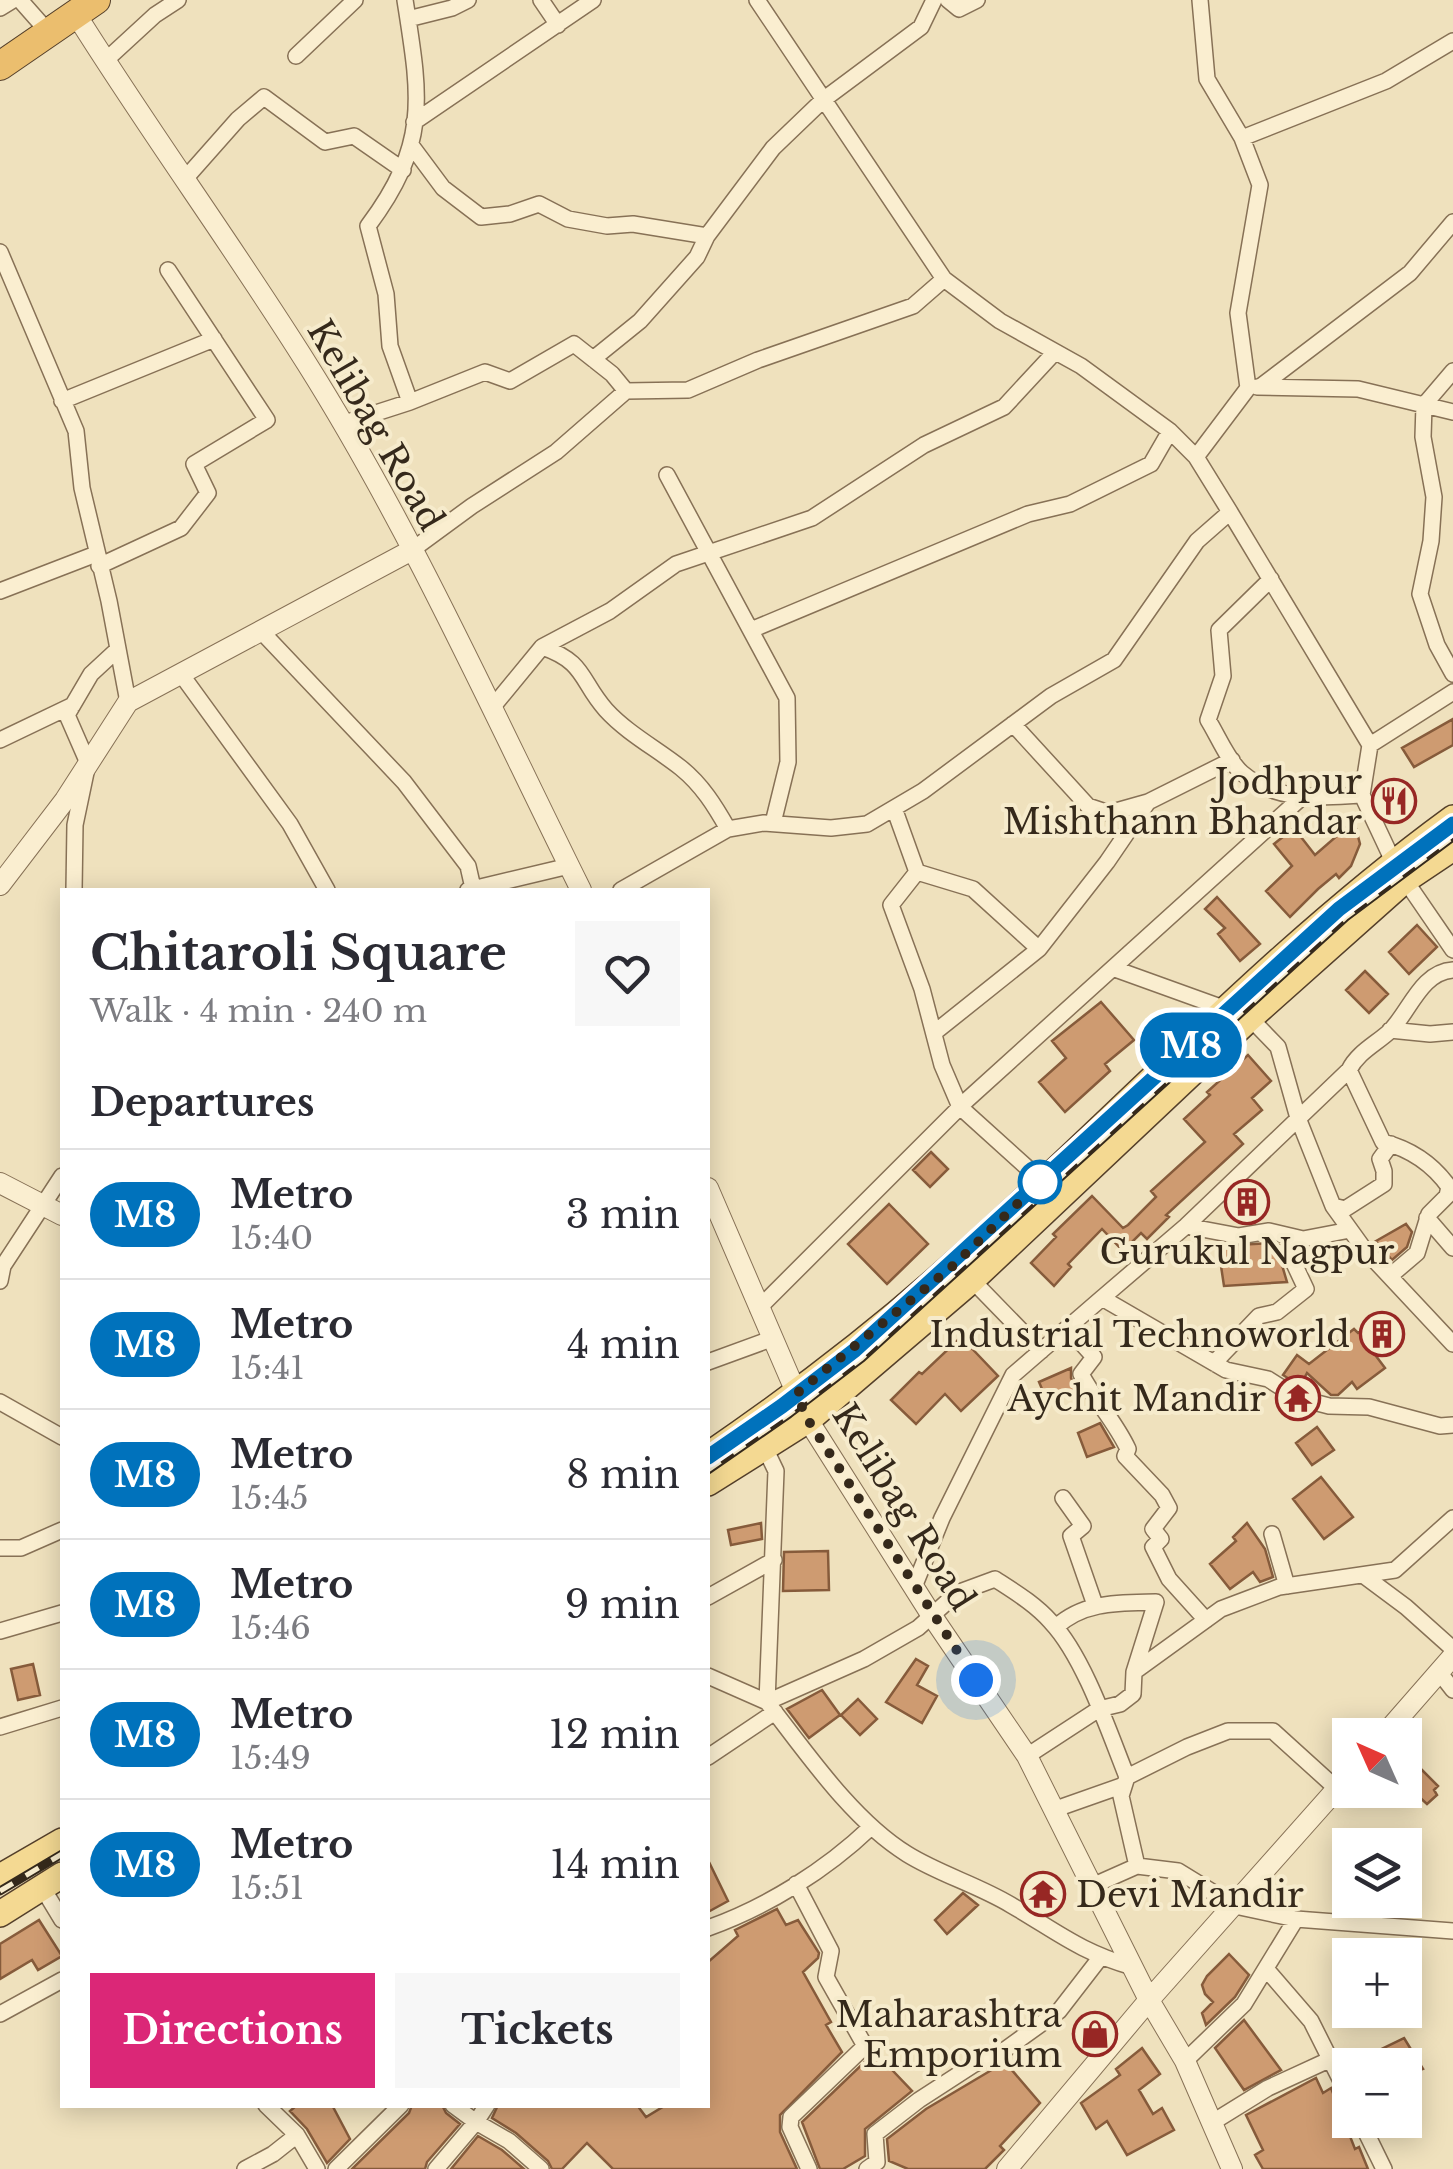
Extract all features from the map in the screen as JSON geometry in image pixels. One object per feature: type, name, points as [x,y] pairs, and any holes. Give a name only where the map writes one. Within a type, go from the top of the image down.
[{"type":"highway","points":[[0,66],[50,34],[83,6]]},
{"type":"main road","points":[[710,1454],[796,1394],[954,1265],[1042,1181],[1399,871],[1453,818]]},
{"type":"main road","points":[[1399,871],[1453,848]]},
{"type":"main road","points":[[710,1482],[808,1420],[972,1280],[1238,1013]]},
{"type":"main road","points":[[0,1877],[60,1842]]},
{"type":"main road","points":[[5,1901],[52,1881]]},
{"type":"street","points":[[0,8],[16,0],[50,34]]},
{"type":"street","points":[[105,61],[178,0]]},
{"type":"street","points":[[296,56],[356,0]]},
{"type":"street","points":[[405,0],[418,86],[411,145],[390,196],[368,226],[386,294],[390,346],[410,402]]},
{"type":"street","points":[[408,19],[468,0]]},
{"type":"street","points":[[541,0],[558,25]]},
{"type":"street","points":[[414,122],[592,0]]},
{"type":"street","points":[[756,0],[944,279],[1000,322],[1081,366],[1170,432],[1196,457],[1370,745],[1362,795],[1399,871],[1453,950]]},
{"type":"street","points":[[593,359],[640,321],[697,257],[707,236],[773,148],[824,100],[921,27],[934,0]]},
{"type":"street","points":[[948,0],[959,10],[978,0]]},
{"type":"street","points":[[1200,0],[1206,79],[1242,138],[1260,185],[1238,314],[1254,387]]},
{"type":"street","name":"Kelibag Road","points":[[83,6],[105,61],[308,365],[340,421],[412,550],[579,888]]},
{"type":"street","points":[[1242,138],[1386,81],[1453,41]]},
{"type":"street","points":[[184,180],[264,97],[325,142],[354,136],[403,170]]},
{"type":"street","points":[[411,145],[443,188],[481,217],[510,214],[539,204],[568,219],[607,226],[634,224],[707,236]]},
{"type":"street","points":[[1196,457],[1254,387],[1410,273],[1453,222]]},
{"type":"street","points":[[0,252],[6,284],[76,431],[82,488],[128,702]]},
{"type":"street","points":[[0,592],[181,528],[208,493],[194,464],[267,420],[168,270]]},
{"type":"street","points":[[0,885],[65,800],[128,702],[412,550],[556,452],[626,392],[688,390],[775,354],[913,306],[944,279]]},
{"type":"street","points":[[62,400],[214,339]]},
{"type":"street","points":[[340,421],[348,422],[410,402],[485,372],[510,381],[574,344],[612,374],[626,392]]},
{"type":"street","points":[[490,708],[542,647],[610,611],[676,564],[812,518],[924,445],[1004,407],[1056,352]]},
{"type":"street","points":[[1453,370],[1424,405],[1424,437],[1434,497],[1432,542],[1420,594],[1437,644],[1453,674]]},
{"type":"street","points":[[1254,387],[1358,389],[1453,412]]},
{"type":"street","points":[[750,630],[1028,514],[1070,504],[1151,464],[1170,432]]},
{"type":"street","points":[[666,475],[787,698],[788,762],[773,824]]},
{"type":"street","points":[[625,888],[728,829],[773,824],[830,828],[867,824],[923,792],[1051,696],[1114,660],[1198,541],[1230,512]]},
{"type":"street","points":[[1270,579],[1219,630],[1223,676],[1208,720],[1240,772],[1277,794],[1362,795]]},
{"type":"street","points":[[261,631],[404,782],[468,866],[471,888]]},
{"type":"street","points":[[542,647],[564,654],[584,674],[606,710],[708,794],[728,829]]},
{"type":"street","points":[[74,888],[75,824],[88,763],[67,715],[91,674],[118,648]]},
{"type":"street","points":[[181,674],[290,824],[326,888]]},
{"type":"street","points":[[1370,745],[1453,692]]},
{"type":"street","points":[[0,740],[73,705]]},
{"type":"street","points":[[1013,724],[1088,806],[1109,814],[1148,802],[1232,760]]},
{"type":"street","points":[[758,1309],[960,1108],[1302,797]]},
{"type":"street","points":[[934,1033],[1039,949],[1148,802]]},
{"type":"street","points":[[894,808],[917,872]]},
{"type":"street","points":[[475,888],[569,866]]},
{"type":"street","points":[[917,872],[973,889],[1039,949]]},
{"type":"street","points":[[917,872],[891,905],[960,1108],[1042,1181]]},
{"type":"street","points":[[1116,970],[1238,1013],[1278,1047],[1298,1118],[1333,1206],[1453,1344]]},
{"type":"street","points":[[914,1587],[942,1518],[1013,1374],[1186,1226],[1349,1070],[1354,1060],[1390,1030],[1419,989],[1444,970],[1453,970]]},
{"type":"street","points":[[1390,1030],[1453,1032]]},
{"type":"street","points":[[1349,1070],[1382,1142],[1404,1146],[1446,1172],[1448,1182],[1449,1190],[1427,1218],[1417,1252],[1390,1276]]},
{"type":"street","points":[[1333,1206],[1345,1209],[1384,1184],[1380,1159],[1391,1144]]},
{"type":"street","points":[[0,1281],[3,1266],[60,1179]]},
{"type":"street","points":[[0,1182],[60,1214]]},
{"type":"street","name":"Kelibag Road","points":[[710,1193],[808,1420],[932,1616],[1027,1756],[1149,2000],[1184,2061],[1232,2169]]},
{"type":"street","points":[[1427,1218],[1453,1248]]},
{"type":"street","points":[[1186,1226],[1239,1236],[1270,1231],[1303,1239],[1350,1230]]},
{"type":"street","points":[[1214,1363],[1259,1316],[1277,1312],[1306,1289],[1290,1255],[1303,1239]]},
{"type":"street","points":[[972,1280],[1041,1350]]},
{"type":"street","points":[[1102,1298],[1226,1370],[1268,1379],[1298,1398],[1330,1406],[1369,1408],[1440,1426],[1453,1425]]},
{"type":"street","points":[[1068,1328],[1094,1358],[1081,1374],[1095,1402],[1113,1421],[1128,1448],[1125,1456],[1162,1495],[1169,1508],[1154,1529],[1161,1539],[1153,1547],[1168,1579],[1206,1620]]},
{"type":"street","points":[[710,1361],[771,1338]]},
{"type":"street","points":[[0,1402],[60,1437]]},
{"type":"street","points":[[764,1446],[776,1471],[771,1707]]},
{"type":"street","points":[[1062,1498],[1083,1526],[1071,1536],[1094,1604]]},
{"type":"street","points":[[1134,1672],[1220,1610],[1287,1586],[1396,1570],[1453,1518]]},
{"type":"street","points":[[0,1548],[22,1548],[60,1531]]},
{"type":"street","points":[[1272,1534],[1287,1586]]},
{"type":"street","points":[[710,1597],[774,1560]]},
{"type":"street","points":[[1363,1575],[1406,1607],[1448,1659],[1453,1690]]},
{"type":"street","points":[[710,1755],[771,1707],[918,1628],[957,1593],[995,1580],[1030,1601],[1074,1654],[1126,1781],[1121,1796],[1137,1866]]},
{"type":"street","points":[[1027,1756],[1098,1709],[1120,1704],[1133,1694],[1134,1672],[1156,1602],[1094,1604],[1056,1628]]},
{"type":"street","points":[[0,1630],[60,1614]]},
{"type":"street","points":[[1398,1718],[1448,1659]]},
{"type":"street","points":[[710,1677],[771,1707],[871,1826],[907,1854],[1010,1904],[1057,1936],[1100,1958],[1133,1968]]},
{"type":"street","points":[[0,1727],[60,1709]]},
{"type":"street","points":[[1053,1810],[1126,1781],[1187,1746],[1228,1732],[1273,1731],[1332,1774]]},
{"type":"street","points":[[1007,2169],[1149,2000],[1332,1795]]},
{"type":"street","points":[[710,1927],[736,1918],[842,1856],[871,1826]]},
{"type":"street","points":[[1092,1886],[1137,1866],[1178,1870],[1235,1906],[1296,1919],[1453,1931]]},
{"type":"street","points":[[52,1881],[60,1912]]},
{"type":"street","points":[[796,1884],[831,1950],[826,1977],[865,2046],[790,2117],[790,2127],[809,2169]]},
{"type":"street","points":[[1184,2061],[1244,2004],[1296,1919]]},
{"type":"street","points":[[867,2169],[877,2162],[875,2134],[919,2100],[972,2065],[1006,2049],[1059,2011],[1100,1958]]},
{"type":"street","points":[[1213,2122],[1268,2088],[1331,2059],[1311,2021],[1267,1970]]},
{"type":"street","points":[[0,2014],[60,1981]]},
{"type":"street","points":[[336,2169],[398,2108]]},
{"type":"street","points":[[458,2108],[509,2141],[540,2169]]},
{"type":"street","points":[[436,2169],[485,2108]]},
{"type":"street","points":[[272,2110],[297,2134],[317,2169]]},
{"type":"street","points":[[245,2169],[273,2154],[297,2134]]},
{"type":"street","points":[[1369,2138],[1384,2169]]},
{"type":"building","points":[[1453,719],[1453,745],[1414,767],[1402,748]]},
{"type":"building","points":[[1354,821],[1360,844],[1351,866],[1318,889],[1290,917],[1266,891],[1292,866],[1274,844],[1294,828],[1315,855]]},
{"type":"building","points":[[1217,897],[1260,944],[1240,961],[1218,934],[1225,928],[1205,909]]},
{"type":"building","points":[[1417,925],[1437,947],[1409,974],[1389,952]]},
{"type":"building","points":[[1365,971],[1388,994],[1369,1013],[1346,990]]},
{"type":"building","points":[[1101,1002],[1134,1040],[1105,1064],[1110,1071],[1065,1112],[1039,1082],[1066,1058],[1052,1041]]},
{"type":"building","points":[[1248,1055],[1271,1081],[1252,1098],[1262,1110],[1234,1134],[1243,1144],[1166,1215],[1169,1217],[1147,1239],[1141,1233],[1123,1251],[1102,1229],[1068,1264],[1071,1267],[1054,1286],[1031,1263],[1056,1237],[1053,1234],[1092,1196],[1123,1228],[1128,1225],[1156,1197],[1151,1191],[1205,1142],[1184,1119]]},
{"type":"building","points":[[931,1152],[948,1169],[930,1187],[913,1170]]},
{"type":"building","points":[[889,1204],[928,1244],[887,1284],[848,1244]]},
{"type":"building","points":[[1406,1224],[1412,1232],[1407,1247],[1392,1260],[1376,1241]]},
{"type":"building","points":[[1218,1246],[1283,1246],[1279,1255],[1287,1282],[1224,1286]]},
{"type":"building","points":[[1386,1314],[1402,1337],[1376,1356],[1385,1368],[1357,1389],[1352,1382],[1338,1395],[1331,1395],[1307,1373],[1300,1386],[1283,1375],[1297,1355],[1309,1364],[1354,1329],[1358,1333]]},
{"type":"building","points":[[961,1337],[998,1376],[961,1411],[945,1394],[916,1424],[891,1400]]},
{"type":"building","points":[[1071,1368],[1077,1390],[1048,1403],[1039,1382]]},
{"type":"building","points":[[1100,1423],[1114,1447],[1087,1457],[1078,1433]]},
{"type":"building","points":[[1317,1427],[1334,1450],[1312,1465],[1296,1443]]},
{"type":"building","points":[[1321,1477],[1353,1517],[1324,1539],[1293,1499]]},
{"type":"building","points":[[761,1523],[762,1539],[731,1545],[728,1530]]},
{"type":"building","points":[[1247,1523],[1265,1549],[1273,1577],[1260,1582],[1253,1572],[1230,1589],[1210,1564],[1236,1541],[1233,1537]]},
{"type":"building","points":[[828,1551],[829,1590],[783,1591],[784,1552]]},
{"type":"building","points":[[916,1659],[928,1666],[917,1685],[937,1696],[922,1723],[886,1702]]},
{"type":"building","points":[[33,1664],[40,1695],[18,1700],[11,1669]]},
{"type":"building","points":[[822,1690],[840,1715],[809,1738],[787,1709]]},
{"type":"building","points":[[858,1699],[877,1719],[860,1735],[841,1715]]},
{"type":"building","points":[[1422,1770],[1438,1786],[1434,1790],[1437,1795],[1427,1804],[1422,1799]]},
{"type":"building","points":[[710,1864],[728,1901],[710,1911]]},
{"type":"building","points":[[963,1893],[978,1905],[947,1934],[935,1920]]},
{"type":"building","points":[[777,1909],[786,1925],[798,1920],[819,1953],[803,1972],[831,2022],[826,2025],[842,2052],[780,2115],[780,2132],[797,2169],[613,2169],[587,2143],[562,2169],[552,2169],[516,2133],[492,2118],[497,2108],[639,2108],[646,2117],[661,2108],[710,2108],[710,1960],[738,1936],[735,1930]]},
{"type":"building","points":[[39,1920],[60,1957],[38,1970],[32,1960],[0,1979],[0,1944]]},
{"type":"building","points":[[1229,1954],[1249,1975],[1235,1997],[1206,2025],[1202,2013],[1213,2002],[1202,1985]]},
{"type":"building","points":[[1244,2020],[1281,2070],[1244,2090],[1215,2048]]},
{"type":"building","points":[[1404,2038],[1410,2048],[1383,2048]]},
{"type":"building","points":[[1142,2048],[1160,2074],[1139,2090],[1153,2114],[1162,2108],[1174,2130],[1127,2155],[1107,2121],[1096,2129],[1081,2103],[1120,2075],[1116,2069]]},
{"type":"building","points":[[875,2052],[912,2091],[865,2129],[865,2156],[843,2169],[820,2169],[802,2122]]},
{"type":"building","points":[[1005,2062],[1040,2103],[1000,2146],[1004,2150],[985,2169],[908,2169],[889,2161],[887,2139],[926,2109]]},
{"type":"building","points":[[1316,2078],[1323,2093],[1332,2091],[1332,2138],[1351,2138],[1368,2169],[1263,2169],[1255,2155],[1263,2150],[1246,2115]]},
{"type":"building","points":[[334,2108],[350,2139],[327,2163],[307,2129],[290,2111]]},
{"type":"building","points":[[411,2108],[444,2108],[460,2124],[425,2169],[352,2169]]},
{"type":"building","points":[[478,2136],[502,2150],[524,2169],[451,2169]]},
{"type":"railway","points":[[710,1469],[862,1358],[1346,917],[1453,837]]},
{"type":"railway","points":[[0,1891],[60,1855]]},
{"type":"metro line","name":"M8","points":[[710,1456],[855,1350],[1339,909],[1453,824]]},
{"type":"place","name":"Jodhpur Mishthann Bhandar","points":[[1394,801]]},
{"type":"place","name":"Gurukul Nagpur","points":[[1247,1202]]},
{"type":"place","name":"Industrial Technoworld","points":[[1382,1334]]},
{"type":"place","name":"Aychit Mandir","points":[[1298,1398]]},
{"type":"place","name":"Devi Mandir","points":[[1043,1894]]},
{"type":"place","name":"Maharashtra Emporium","points":[[1095,2034]]},
{"type":"route","points":[[976,1680],[808,1420],[796,1394],[954,1265],[1040,1182]]}]
